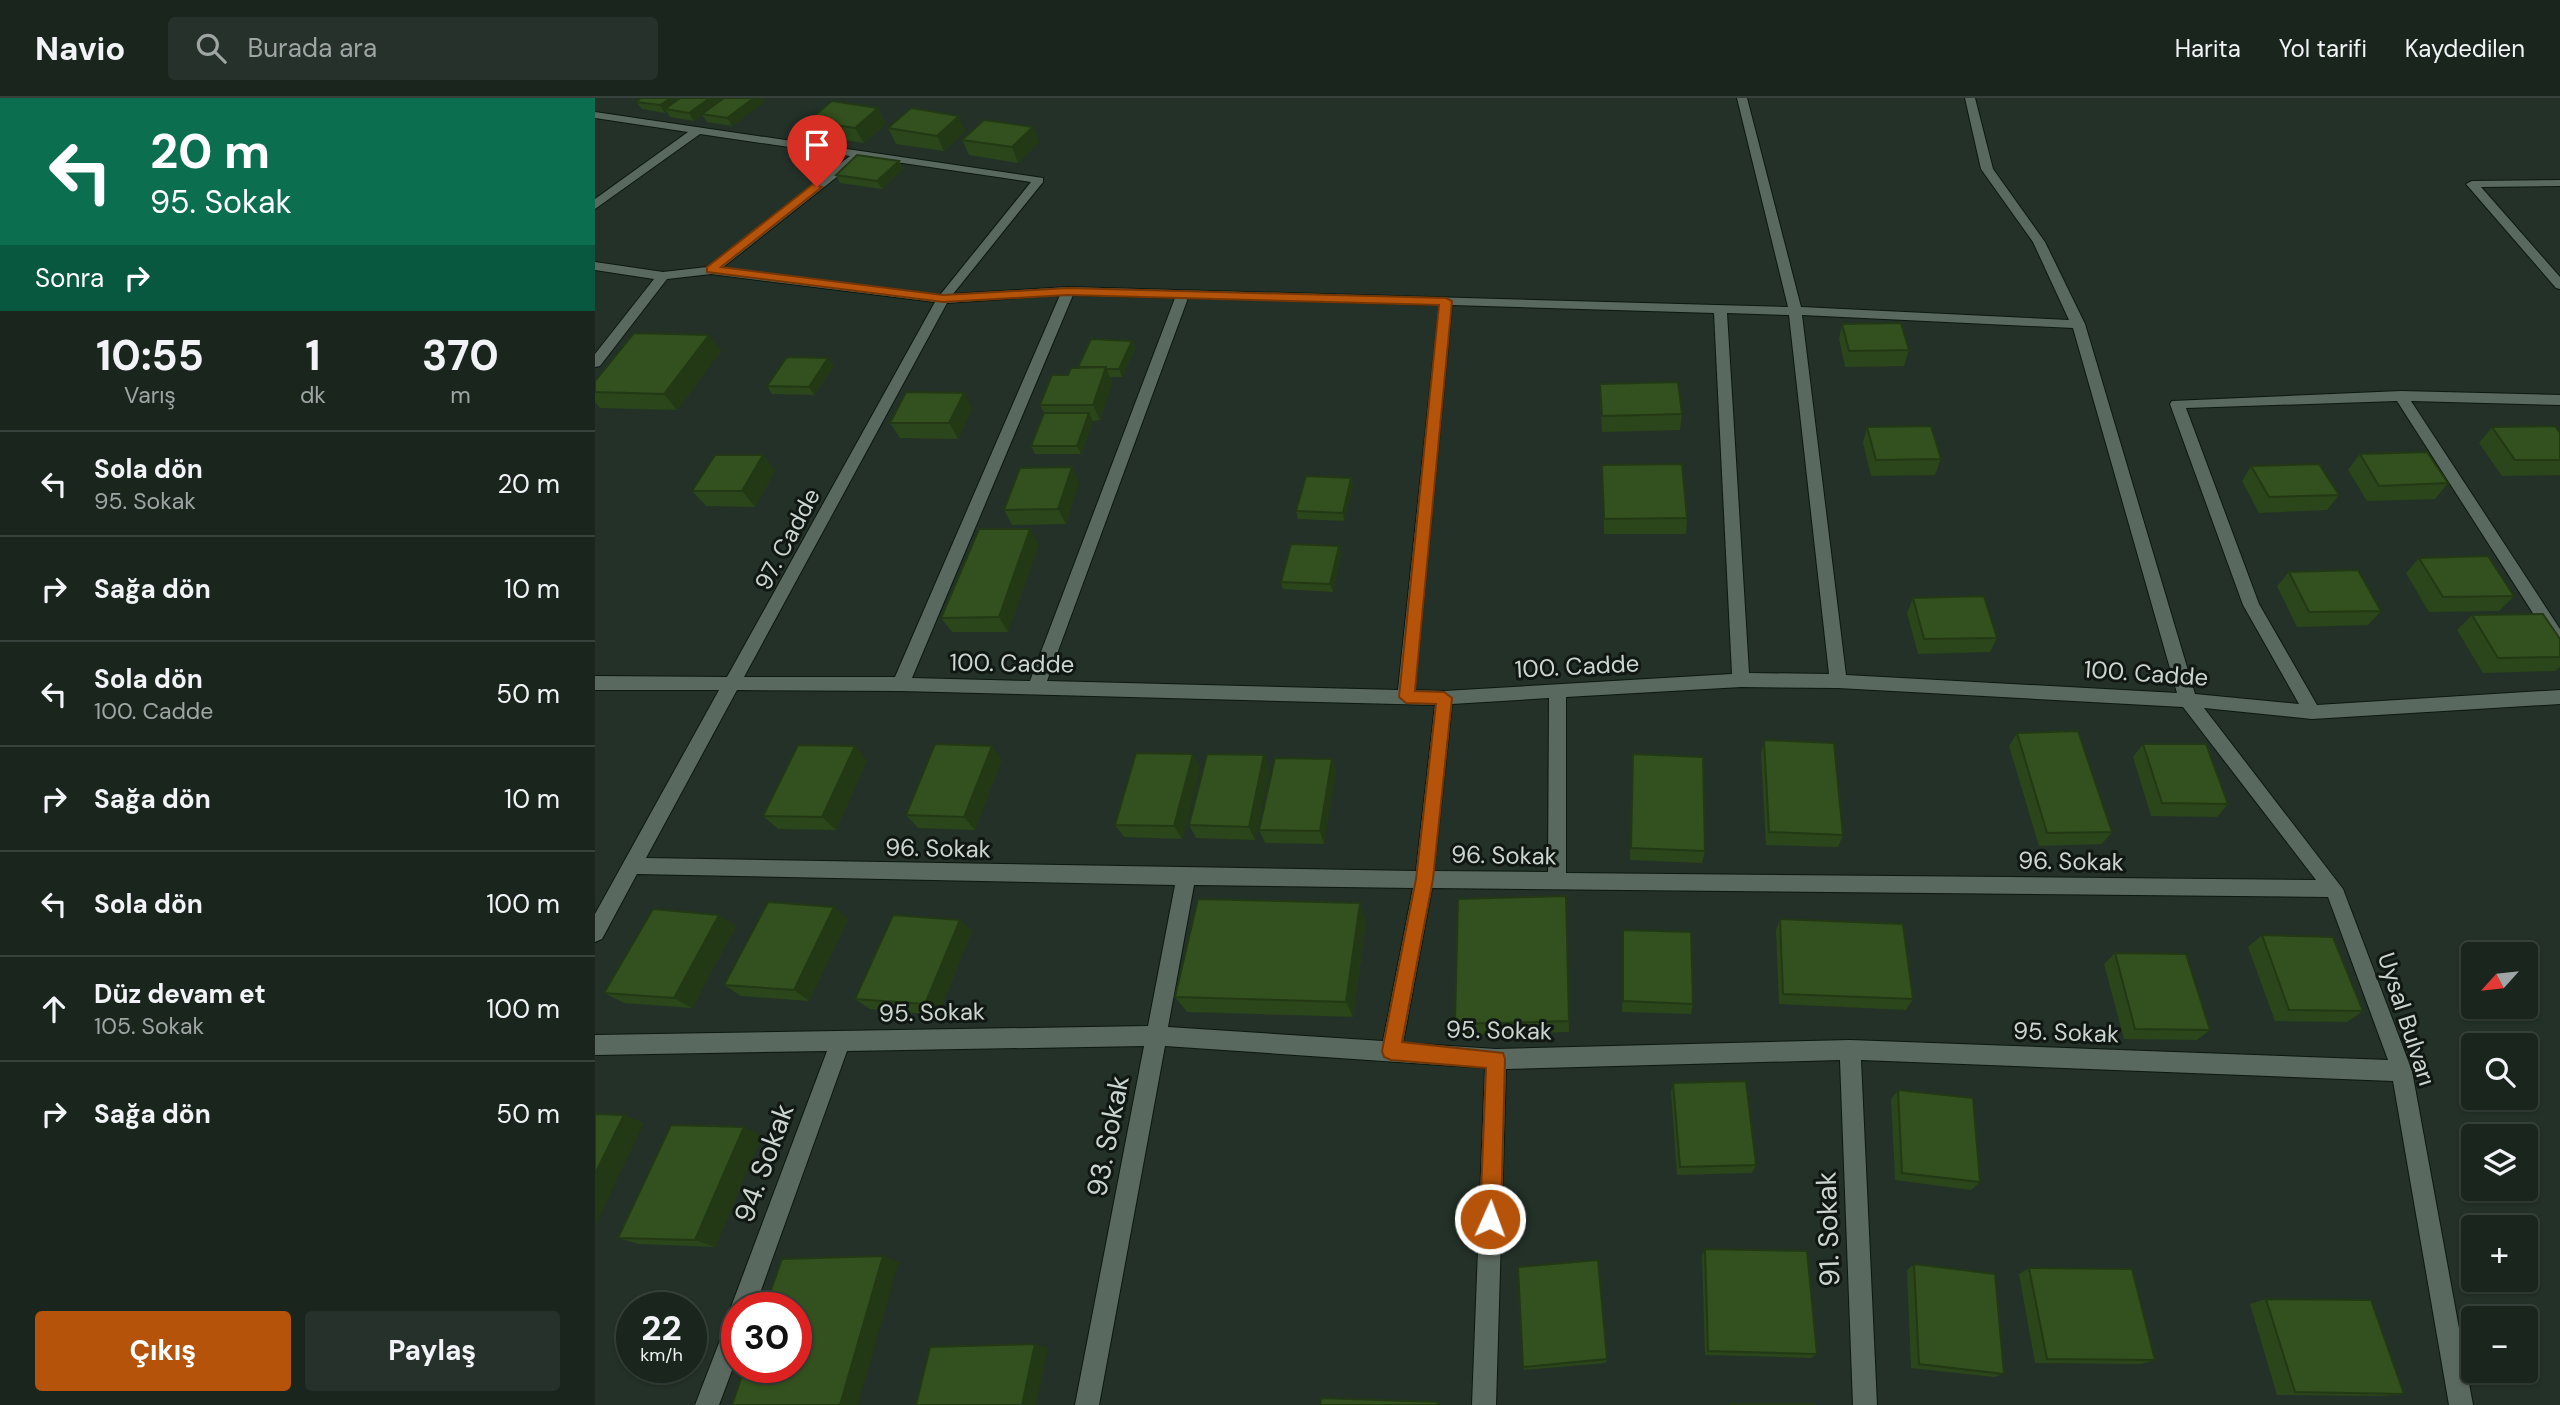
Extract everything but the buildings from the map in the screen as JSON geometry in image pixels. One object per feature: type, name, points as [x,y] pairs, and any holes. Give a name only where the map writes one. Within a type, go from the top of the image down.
[{"type":"street","points":[[1742,98],[1794,311],[1839,681]]},
{"type":"street","points":[[1970,98],[1987,169],[2039,242],[2078,324],[2188,699]]},
{"type":"street","points":[[595,115],[859,154]]},
{"type":"street","points":[[595,205],[698,130]]},
{"type":"street","points":[[711,270],[859,154]]},
{"type":"street","name":"97. Cadde","points":[[595,933],[943,299],[1039,180],[859,154]]},
{"type":"street","points":[[2560,183],[2472,184],[2560,285]]},
{"type":"street","points":[[595,266],[663,276],[711,270],[943,299],[1068,291],[1794,311],[2078,324]]},
{"type":"street","points":[[595,363],[663,276]]},
{"type":"street","points":[[901,684],[1068,291]]},
{"type":"street","points":[[1036,688],[1183,294]]},
{"type":"street","points":[[1406,697],[1446,301]]},
{"type":"street","points":[[1720,309],[1741,680]]},
{"type":"street","points":[[2312,712],[2251,605],[2177,404],[2402,396],[2560,400]]},
{"type":"street","points":[[2402,396],[2560,642]]},
{"type":"street","name":"100. Cadde","points":[[595,683],[901,684],[1444,698],[1741,680],[1839,681],[2188,699],[2312,712],[2560,697]]},
{"type":"street","points":[[1557,880],[1558,691]]},
{"type":"street","points":[[1391,1051],[1424,879],[1444,698]]},
{"type":"street","name":"Uysal Bulvarı","points":[[2188,699],[2334,889],[2402,1071],[2461,1405]]},
{"type":"street","name":"96. Sokak","points":[[633,866],[1187,877],[2334,889]]},
{"type":"street","name":"93. Sokak","points":[[1087,1405],[1187,877]]},
{"type":"street","name":"95. Sokak","points":[[595,1045],[1157,1036],[1496,1059],[1850,1050],[2402,1071]]},
{"type":"street","name":"94. Sokak","points":[[749,1292],[841,1040]]},
{"type":"street","name":"91. Sokak","points":[[1850,1050],[1865,1405]]},
{"type":"street","points":[[1484,1405],[1496,1059]]},
{"type":"street","points":[[708,1405],[721,1369]]},
{"type":"route","points":[[817,187],[711,270],[943,299],[1068,291],[1446,301],[1406,697],[1444,698],[1424,879],[1391,1051],[1496,1059],[1490,1219]]}]
